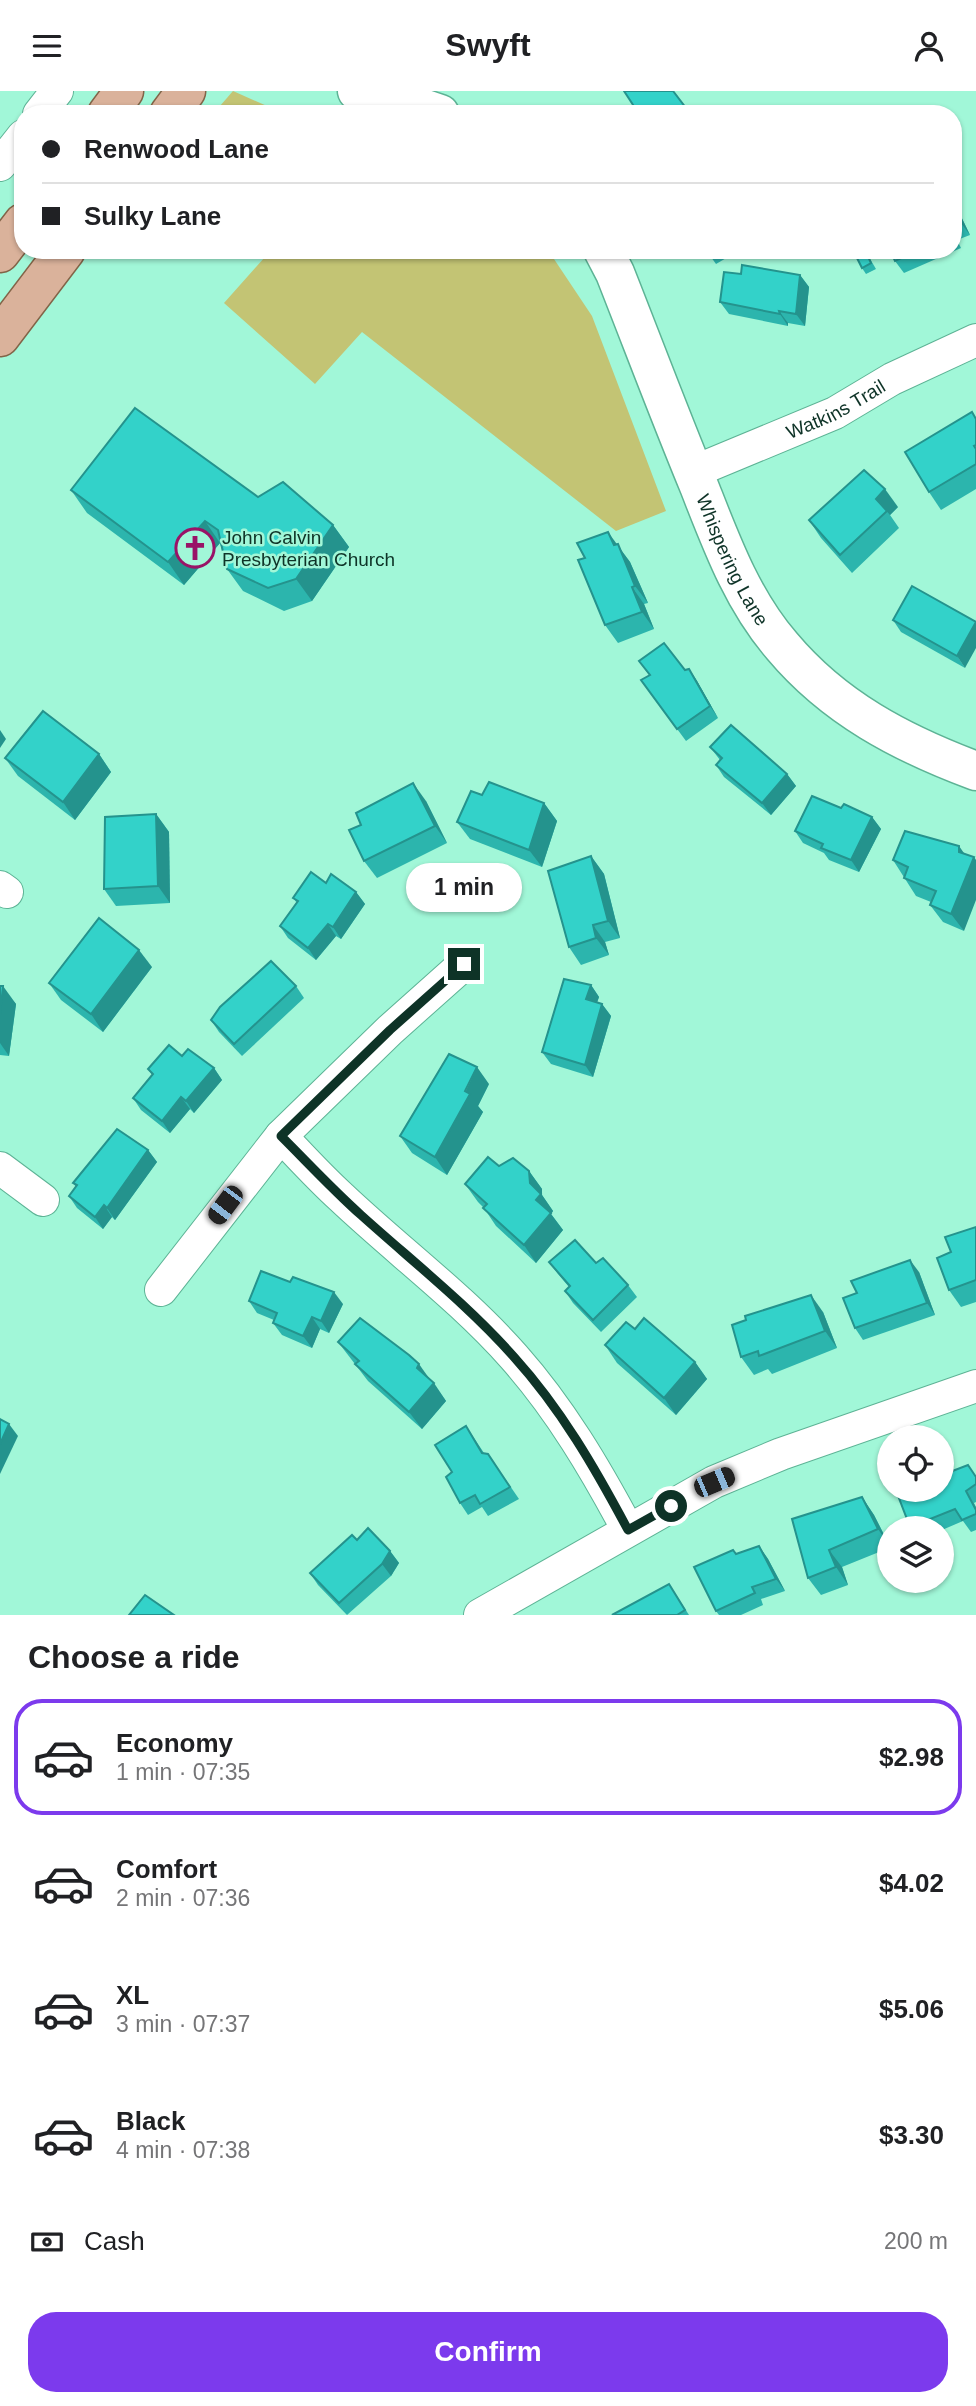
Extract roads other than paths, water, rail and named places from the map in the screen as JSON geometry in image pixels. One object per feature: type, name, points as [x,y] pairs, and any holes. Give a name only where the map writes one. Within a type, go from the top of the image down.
[{"type":"main road","points":[[0,253],[14,235]]},
{"type":"main road","points":[[0,337],[59,259]]},
{"type":"street","points":[[46,105],[57,91]]},
{"type":"street","points":[[357,91],[414,105]]},
{"type":"street","points":[[0,165],[14,147]]},
{"type":"street","name":"Whispering Lane","points":[[608,259],[693,472],[752,606],[782,646],[818,684],[859,716],[901,741],[976,771]]},
{"type":"street","name":"Watkins Trail","points":[[693,472],[835,413],[892,379],[976,340]]},
{"type":"street","points":[[161,1290],[281,1136],[390,1030],[464,964]]},
{"type":"street","points":[[281,1136],[341,1197],[478,1319],[514,1356],[558,1411],[596,1469],[628,1530]]},
{"type":"street","points":[[0,1168],[43,1200]]},
{"type":"street","points":[[480,1615],[714,1482],[781,1454],[976,1386]]},
{"type":"place","name":"John Calvin Presbyterian Church","points":[[195,548]]}]
